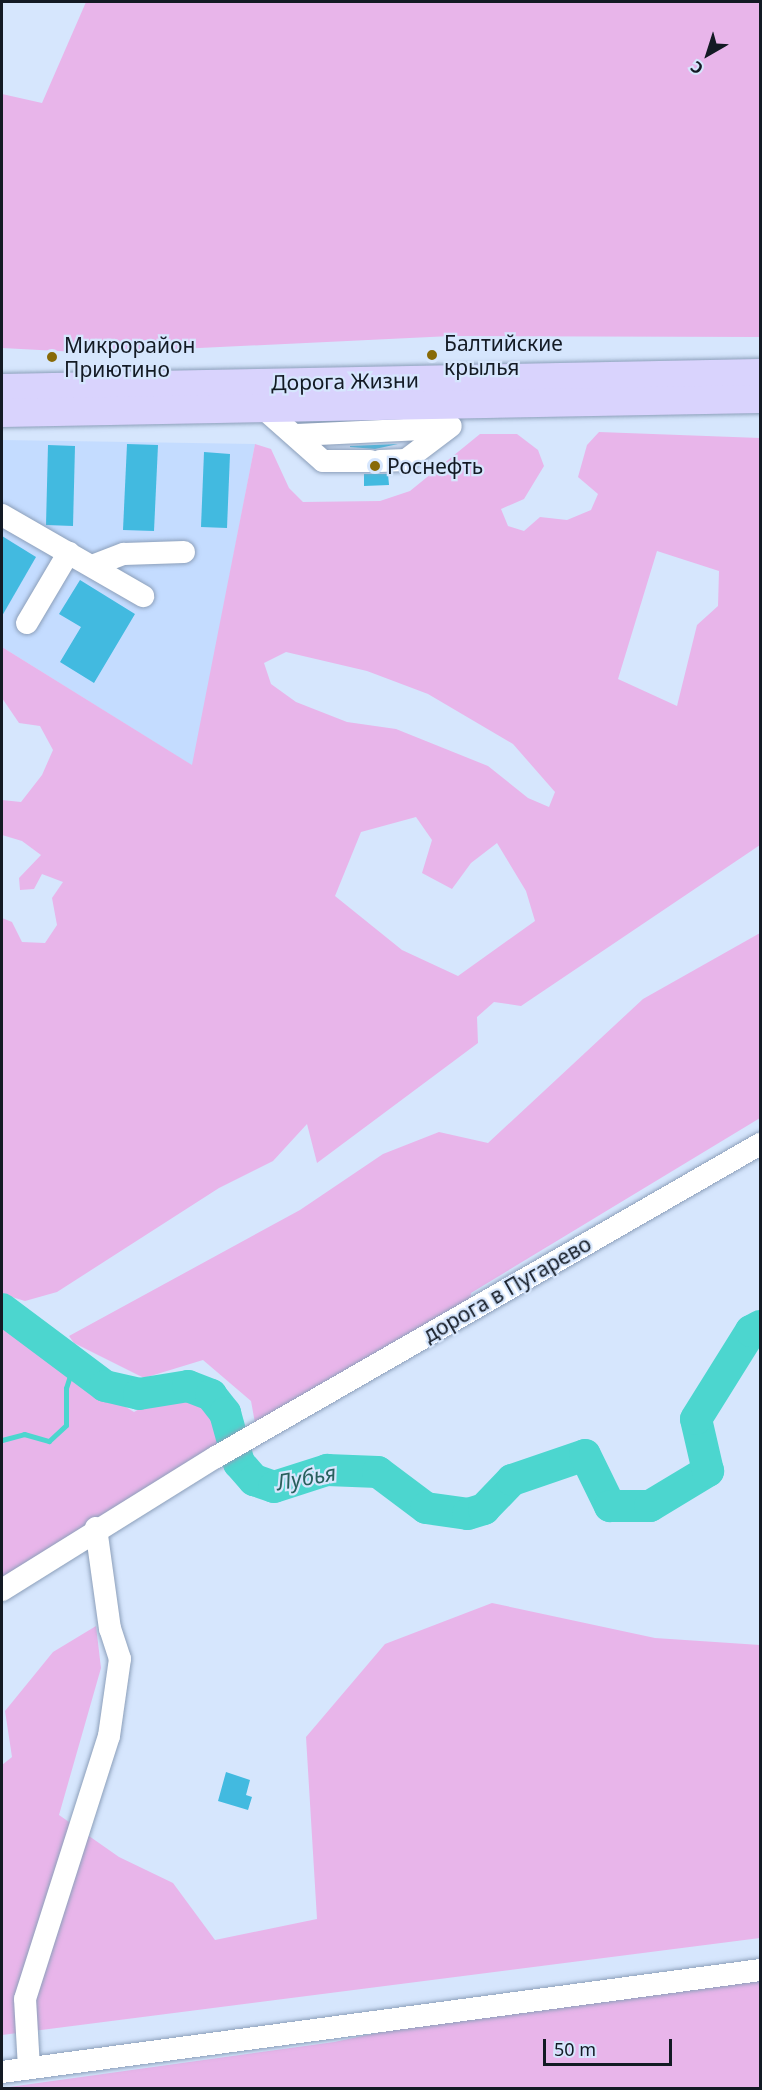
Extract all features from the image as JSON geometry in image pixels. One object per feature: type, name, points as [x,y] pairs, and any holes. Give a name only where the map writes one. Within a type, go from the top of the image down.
[{"type":"main road","name":"Дорога Жизни","points":[[2,388],[760,373]]},
{"type":"main road","name":"Дорога Жизни","points":[[2,412],[760,399]]},
{"type":"street","points":[[263,408],[297,435],[323,461],[375,461],[406,460],[481,404]]},
{"type":"street","points":[[297,435],[448,428]]},
{"type":"street","points":[[2,515],[143,596]]},
{"type":"street","points":[[27,623],[69,552]]},
{"type":"street","points":[[92,566],[124,554],[184,552]]},
{"type":"street","name":"дорога в Пугарево","points":[[2,1590],[96,1528],[216,1456],[760,1144]]},
{"type":"street","points":[[29,2068],[25,1999],[109,1736],[120,1659],[110,1629],[96,1528]]},
{"type":"street","points":[[2,2072],[760,1970]]},
{"type":"shaded area","points":[[86,2],[760,2],[760,337],[451,336],[96,353],[2,348],[2,94],[42,103]]},
{"type":"shaded area","points":[[599,432],[760,438],[760,845],[521,1006],[494,1002],[477,1017],[478,1043],[317,1163],[307,1124],[273,1161],[219,1188],[57,1292],[25,1301],[2,1294],[2,918],[12,922],[22,942],[45,943],[57,925],[52,898],[63,882],[42,874],[34,889],[20,890],[19,878],[41,855],[22,841],[2,835],[2,800],[21,802],[42,775],[53,750],[40,726],[19,723],[2,698],[2,647],[192,765],[255,444],[271,449],[289,488],[303,502],[380,501],[410,491],[480,434],[517,434],[538,450],[544,466],[524,499],[501,509],[508,526],[524,531],[540,517],[567,520],[591,510],[598,494],[578,477],[587,445]],"holes":[[[657,551],[719,571],[718,606],[697,625],[677,706],[618,679]],[[286,652],[367,671],[428,694],[513,744],[555,792],[549,807],[528,798],[488,766],[396,729],[347,722],[296,702],[271,684],[264,663]],[[416,817],[432,840],[422,873],[452,889],[471,863],[497,843],[526,891],[535,921],[458,976],[402,950],[335,896],[361,832]]]},
{"type":"shaded area","points":[[2,440],[255,444],[193,766],[2,647]]},
{"type":"shaded area","points":[[760,933],[760,1118],[471,1293],[470,1301],[255,1423],[251,1401],[203,1360],[144,1378],[74,1343],[69,1336],[300,1210],[383,1154],[439,1132],[488,1143],[643,999]]},
{"type":"shaded area","points":[[2,1317],[82,1380],[134,1412],[163,1396],[193,1393],[215,1410],[219,1444],[2,1583]]},
{"type":"shaded area","points":[[492,1603],[655,1638],[760,1645],[760,1938],[2,2035],[2,1765],[12,1757],[5,1711],[53,1652],[96,1626],[101,1668],[59,1815],[119,1857],[173,1883],[215,1940],[317,1919],[306,1737],[385,1644]]},
{"type":"shaded area","points":[[760,1971],[760,2088],[2,2088],[334,2042],[491,2009]]},
{"type":"building","points":[[127,444],[158,445],[154,531],[123,530]]},
{"type":"building","points":[[398,444],[375,449],[350,447],[350,446]]},
{"type":"building","points":[[48,445],[75,446],[73,526],[46,525]]},
{"type":"building","points":[[204,452],[230,454],[227,528],[201,527]]},
{"type":"building","points":[[364,474],[388,474],[389,485],[364,486]]},
{"type":"building","points":[[2,536],[36,557],[2,616]]},
{"type":"building","points":[[80,580],[135,614],[94,683],[60,662],[81,627],[59,614]]},
{"type":"building","points":[[226,1772],[250,1780],[246,1795],[252,1797],[248,1810],[218,1801]]},
{"type":"waterway","name":"Лубья","points":[[2,1309],[105,1386],[139,1394],[188,1386],[211,1395],[225,1413],[239,1463],[254,1480],[274,1487],[327,1470],[378,1472],[426,1508],[468,1514],[484,1509],[512,1480],[585,1455],[610,1506],[650,1506],[708,1471],[696,1419],[751,1331],[760,1326]]},
{"type":"waterway","points":[[2,1440],[24,1434],[49,1441],[66,1425],[66,1388],[75,1361]]},
{"type":"place","name":"Балтийские крылья","points":[[432,355]]},
{"type":"place","name":"Микрорайон Приютино","points":[[52,357]]},
{"type":"place","name":"Роснефть","points":[[375,466]]}]
